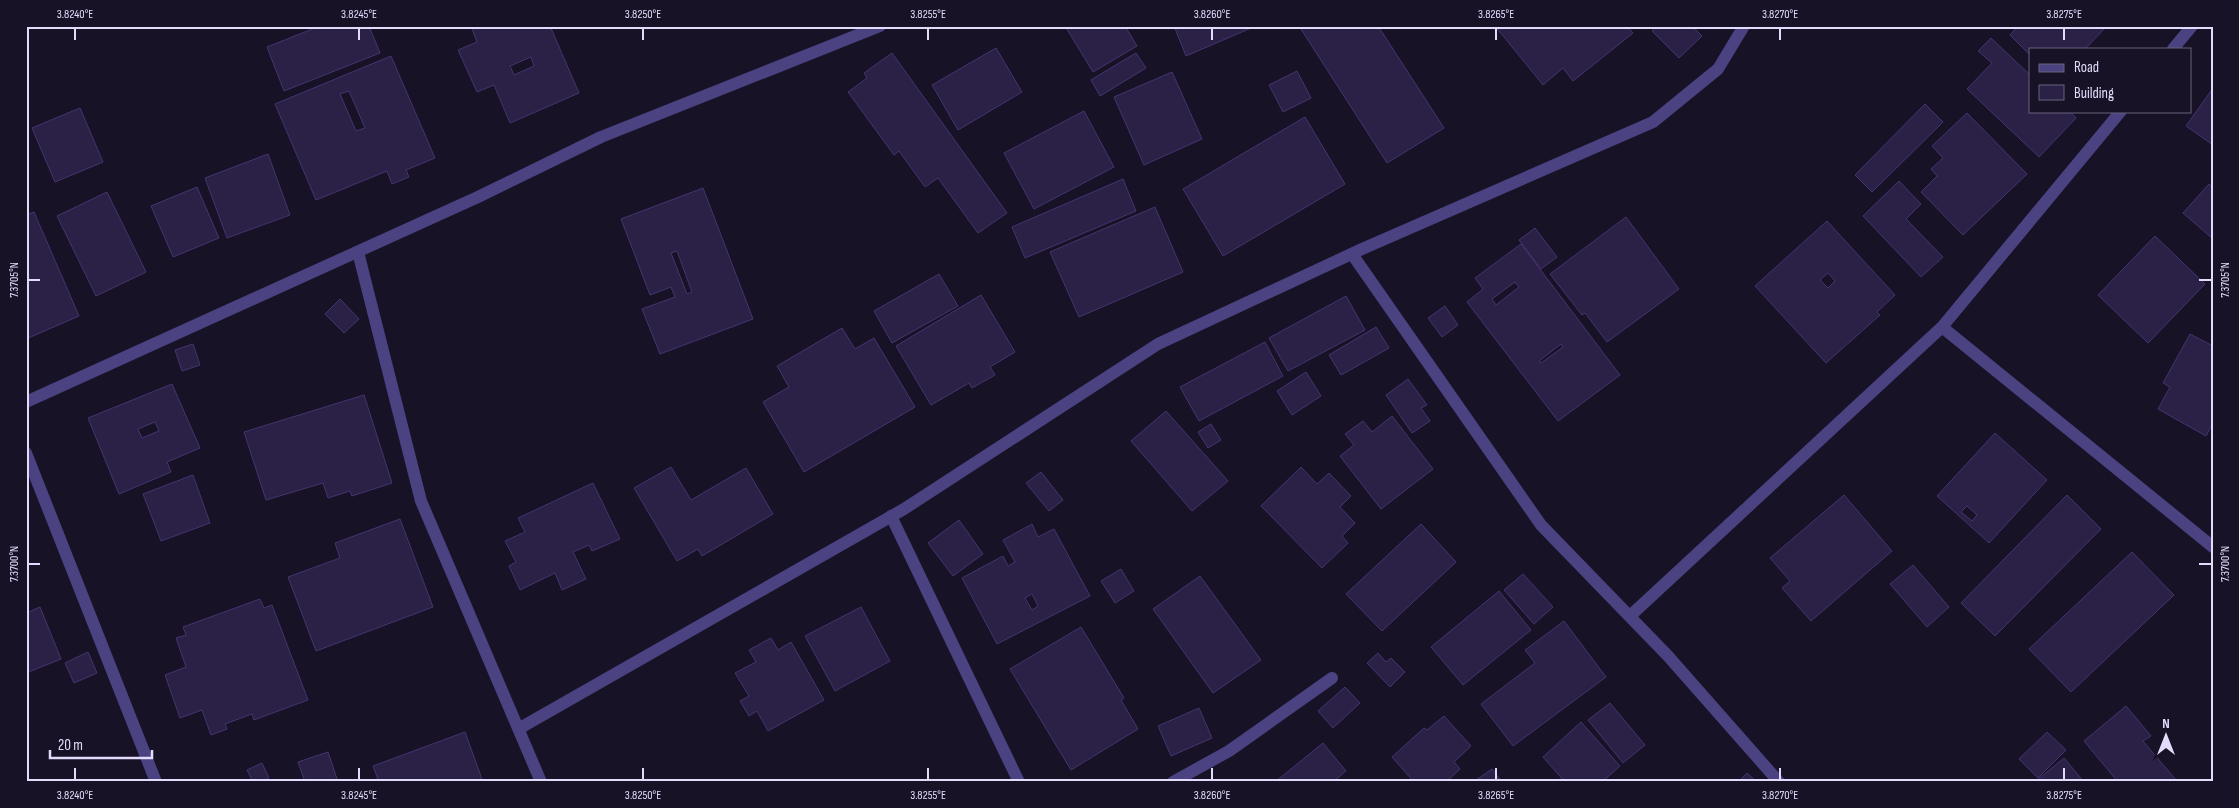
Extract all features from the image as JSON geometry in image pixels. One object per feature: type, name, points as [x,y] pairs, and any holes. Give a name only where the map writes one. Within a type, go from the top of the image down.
[{"type":"street","points":[[26,402],[478,197],[601,137],[880,26]]},
{"type":"street","points":[[520,728],[891,516],[1158,344],[1352,254],[1653,122],[1718,69],[1744,26]]},
{"type":"street","points":[[2174,48],[2192,26]]},
{"type":"street","points":[[1630,616],[1942,327],[2120,112]]},
{"type":"street","points":[[358,252],[421,501],[542,782]]},
{"type":"street","points":[[1352,254],[1541,525],[1668,656],[1779,782]]},
{"type":"street","points":[[1942,327],[2213,547]]},
{"type":"street","points":[[26,453],[156,782]]},
{"type":"street","points":[[891,516],[1019,782]]},
{"type":"street","points":[[1173,782],[1229,752],[1332,678]]},
{"type":"building","points":[[320,26],[369,26],[380,53],[284,91],[267,47]]},
{"type":"building","points":[[471,26],[550,26],[579,93],[510,123],[494,85],[477,92],[458,50],[477,42]],"holes":[[[531,57],[534,66],[514,75],[510,66]]]},
{"type":"building","points":[[1065,26],[1125,26],[1137,46],[1093,72]]},
{"type":"building","points":[[1174,26],[1250,26],[1251,28],[1186,56]]},
{"type":"building","points":[[1299,26],[1378,26],[1444,128],[1387,163]]},
{"type":"building","points":[[1495,26],[1627,26],[1633,33],[1573,81],[1563,68],[1543,85]]},
{"type":"building","points":[[1657,26],[1692,26],[1702,36],[1679,58],[1652,31]]},
{"type":"building","points":[[2018,26],[2107,26],[2086,48],[2029,48],[2029,54],[2010,35]]},
{"type":"building","points":[[1991,38],[2029,74],[2029,112],[2070,112],[2076,118],[2039,157],[1967,89],[1992,63],[1978,51]]},
{"type":"building","points":[[996,48],[1022,92],[958,130],[932,85]]},
{"type":"building","points":[[892,53],[1007,213],[978,233],[938,178],[925,187],[899,151],[894,155],[848,92],[867,78],[864,73]]},
{"type":"building","points":[[1136,53],[1146,68],[1100,96],[1091,80]]},
{"type":"building","points":[[391,56],[435,158],[406,170],[409,177],[392,184],[387,171],[316,200],[275,104]],"holes":[[[349,91],[365,128],[356,131],[340,94]]]},
{"type":"building","points":[[1297,71],[1311,98],[1283,112],[1269,85]]},
{"type":"building","points":[[1172,72],[1202,139],[1144,165],[1114,97]]},
{"type":"building","points":[[2213,88],[2213,145],[2186,126]]},
{"type":"building","points":[[1925,104],[1943,122],[1872,192],[1855,175]]},
{"type":"building","points":[[80,108],[103,162],[55,182],[32,128]]},
{"type":"building","points":[[1084,111],[1114,167],[1034,209],[1004,153]]},
{"type":"building","points":[[1967,113],[2027,174],[1963,235],[1921,192],[1937,176],[1931,169],[1943,158],[1932,146]]},
{"type":"building","points":[[1305,117],[1345,184],[1223,256],[1183,189]]},
{"type":"building","points":[[268,154],[290,215],[227,238],[205,178]]},
{"type":"building","points":[[1123,179],[1136,211],[1025,258],[1012,227]]},
{"type":"building","points":[[1899,181],[1921,204],[1906,219],[1943,257],[1921,277],[1863,216]]},
{"type":"building","points":[[2209,184],[2213,188],[2213,239],[2183,213]]},
{"type":"building","points":[[197,187],[219,238],[173,257],[151,206]]},
{"type":"building","points":[[703,188],[753,319],[660,354],[642,309],[675,297],[671,287],[650,295],[621,219]],"holes":[[[677,251],[692,292],[687,294],[671,253]]]},
{"type":"building","points":[[107,192],[146,272],[96,296],[57,216]]},
{"type":"building","points":[[1155,207],[1183,272],[1079,317],[1050,252]]},
{"type":"building","points":[[34,212],[79,316],[26,339],[26,215]]},
{"type":"building","points":[[1626,217],[1679,289],[1607,342],[1585,313],[1582,315],[1550,274]]},
{"type":"building","points":[[1827,221],[1895,295],[1877,312],[1880,315],[1826,363],[1755,286]],"holes":[[[1828,273],[1835,281],[1828,288],[1820,280]]]},
{"type":"building","points":[[1535,228],[1557,257],[1541,269],[1519,240]]},
{"type":"building","points":[[2155,236],[2205,284],[2148,343],[2098,295]]},
{"type":"building","points":[[1521,244],[1620,375],[1558,421],[1467,302],[1483,289],[1475,278]],"holes":[[[1515,282],[1519,287],[1496,305],[1492,299]],[[1561,344],[1563,347],[1541,363],[1539,361]]]},
{"type":"building","points":[[939,274],[958,306],[892,343],[874,311]]},
{"type":"building","points":[[981,295],[1015,352],[990,367],[995,375],[972,388],[969,383],[931,405],[896,346]]},
{"type":"building","points":[[1346,296],[1365,330],[1288,371],[1269,338]]},
{"type":"building","points":[[340,299],[359,319],[344,333],[325,314]]},
{"type":"building","points":[[1445,306],[1458,325],[1442,337],[1428,318]]},
{"type":"building","points":[[1376,327],[1389,348],[1341,375],[1329,355]]},
{"type":"building","points":[[842,328],[855,349],[874,338],[915,407],[804,472],[763,402],[789,387],[777,366]]},
{"type":"building","points":[[2190,334],[2213,346],[2213,423],[2206,436],[2158,409],[2170,387],[2163,383]]},
{"type":"building","points":[[1265,342],[1283,376],[1199,421],[1180,387]]},
{"type":"building","points":[[193,344],[200,365],[182,371],[175,350]]},
{"type":"building","points":[[1306,372],[1321,396],[1292,415],[1277,391]]},
{"type":"building","points":[[1408,379],[1427,405],[1421,408],[1430,421],[1412,433],[1386,395]]},
{"type":"building","points":[[172,384],[200,448],[167,462],[171,472],[119,494],[88,418]],"holes":[[[155,422],[159,431],[142,438],[138,429]]]},
{"type":"building","points":[[364,395],[392,483],[352,496],[350,491],[328,498],[323,483],[266,500],[244,432]]},
{"type":"building","points":[[1166,411],[1228,481],[1192,511],[1131,441]]},
{"type":"building","points":[[1392,416],[1433,469],[1381,509],[1340,456],[1354,445],[1345,434],[1363,421],[1372,432]]},
{"type":"building","points":[[1211,424],[1221,440],[1208,448],[1198,432]]},
{"type":"building","points":[[1995,433],[2047,480],[1989,543],[1937,496]],"holes":[[[1967,506],[1977,515],[1972,521],[1961,512]]]},
{"type":"building","points":[[671,467],[691,500],[746,468],[773,514],[702,556],[698,549],[677,561],[634,488]]},
{"type":"building","points":[[1301,467],[1317,484],[1329,473],[1351,496],[1340,507],[1355,523],[1342,536],[1348,543],[1322,568],[1261,506]]},
{"type":"building","points":[[1041,472],[1063,500],[1049,511],[1026,483]]},
{"type":"building","points":[[193,475],[210,523],[161,541],[143,494]]},
{"type":"building","points":[[593,483],[620,539],[592,551],[589,545],[573,552],[586,579],[562,590],[555,573],[520,590],[509,566],[516,562],[505,541],[525,532],[518,518]]},
{"type":"building","points":[[1844,495],[1892,551],[1811,621],[1782,588],[1790,581],[1770,558]]},
{"type":"building","points":[[2067,495],[2101,529],[1995,636],[1961,603]]},
{"type":"building","points":[[400,519],[433,607],[316,651],[288,577],[340,558],[335,543]]},
{"type":"building","points":[[959,520],[983,554],[953,576],[928,543]]},
{"type":"building","points":[[1032,524],[1038,537],[1054,529],[1090,596],[997,644],[962,578],[1003,556],[1008,566],[1015,562],[1003,540]],"holes":[[[1032,594],[1038,606],[1032,610],[1025,598]]]},
{"type":"building","points":[[1421,524],[1456,562],[1382,631],[1346,594]]},
{"type":"building","points":[[2132,552],[2174,595],[2071,692],[2029,649]]},
{"type":"building","points":[[1913,565],[1949,607],[1927,627],[1890,584]]},
{"type":"building","points":[[1121,569],[1134,591],[1115,603],[1101,581]]},
{"type":"building","points":[[1523,574],[1553,607],[1534,624],[1504,590]]},
{"type":"building","points":[[1200,576],[1261,660],[1213,693],[1153,609]]},
{"type":"building","points":[[1499,591],[1531,630],[1463,685],[1431,647]]},
{"type":"building","points":[[260,599],[264,608],[272,605],[308,700],[254,720],[252,714],[225,724],[227,729],[211,735],[202,710],[180,718],[165,675],[186,667],[176,638],[186,635],[183,627]]},
{"type":"building","points":[[40,607],[61,659],[26,673],[26,613]]},
{"type":"building","points":[[861,607],[890,661],[835,691],[805,636]]},
{"type":"building","points":[[1564,621],[1606,677],[1513,746],[1481,704],[1535,663],[1525,650]]},
{"type":"building","points":[[1081,627],[1124,698],[1121,700],[1138,729],[1071,770],[1010,669]]},
{"type":"building","points":[[771,638],[778,650],[791,642],[824,700],[768,731],[757,711],[749,716],[740,701],[749,696],[735,673],[756,662],[749,650]]},
{"type":"building","points":[[88,652],[97,673],[74,683],[65,663]]},
{"type":"building","points":[[1378,653],[1386,662],[1391,658],[1405,672],[1390,687],[1367,663]]},
{"type":"building","points":[[1345,687],[1360,703],[1333,728],[1318,711]]},
{"type":"building","points":[[1610,703],[1645,745],[1623,763],[1588,720]]},
{"type":"building","points":[[2126,706],[2151,736],[2143,741],[2176,780],[2173,782],[2118,782],[2084,741]]},
{"type":"building","points":[[1199,708],[1212,738],[1171,756],[1158,726]]},
{"type":"building","points":[[1444,716],[1471,746],[1454,762],[1460,769],[1446,782],[1414,782],[1392,757],[1424,728],[1427,730]]},
{"type":"building","points":[[1581,722],[1620,766],[1602,782],[1565,782],[1543,757]]},
{"type":"building","points":[[465,732],[483,782],[379,782],[373,766]]},
{"type":"building","points":[[2047,732],[2066,750],[2038,778],[2019,759]]},
{"type":"building","points":[[1323,743],[1346,771],[1333,782],[1275,782]]},
{"type":"building","points":[[328,752],[338,782],[305,782],[298,762]]},
{"type":"building","points":[[2064,758],[2084,782],[2035,782]]},
{"type":"building","points":[[262,763],[269,778],[260,782],[253,782],[247,770]]},
{"type":"building","points":[[1492,769],[1502,782],[1473,782]]},
{"type":"building","points":[[1747,773],[1757,782],[1738,782]]}]
